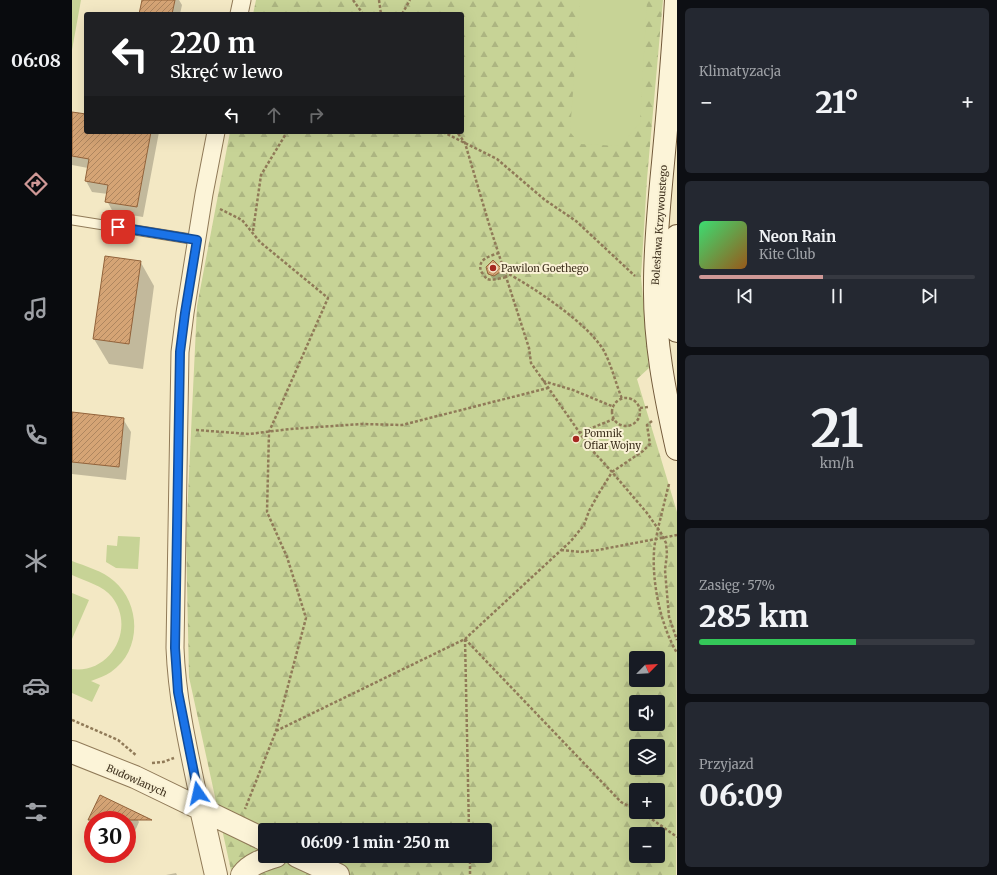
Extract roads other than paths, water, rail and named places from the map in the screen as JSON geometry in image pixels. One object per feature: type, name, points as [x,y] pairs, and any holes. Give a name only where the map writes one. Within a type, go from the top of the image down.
[{"type":"main road","name":"Bolesława Krzywoustego","points":[[676,0],[672,66],[656,239],[655,285],[656,328],[663,383],[677,449]]},
{"type":"main road","name":"Bolesława Krzywoustego","points":[[677,236],[675,294],[677,331]]},
{"type":"main road","name":"Budowlanych","points":[[72,752],[135,777],[258,837]]},
{"type":"main road","points":[[201,809],[216,875]]},
{"type":"main road","points":[[242,875],[258,861]]},
{"type":"main road","points":[[312,863],[338,875]]},
{"type":"street","points":[[240,12],[242,0]]},
{"type":"street","points":[[201,809],[178,692],[175,648],[180,352],[185,313],[216,134]]},
{"type":"lane","points":[[72,220],[197,240]]},
{"type":"place","name":"Pawilon Goethego","points":[[493,268]]},
{"type":"place","name":"Pomnik Ofiar Wojny","points":[[576,439]]}]
